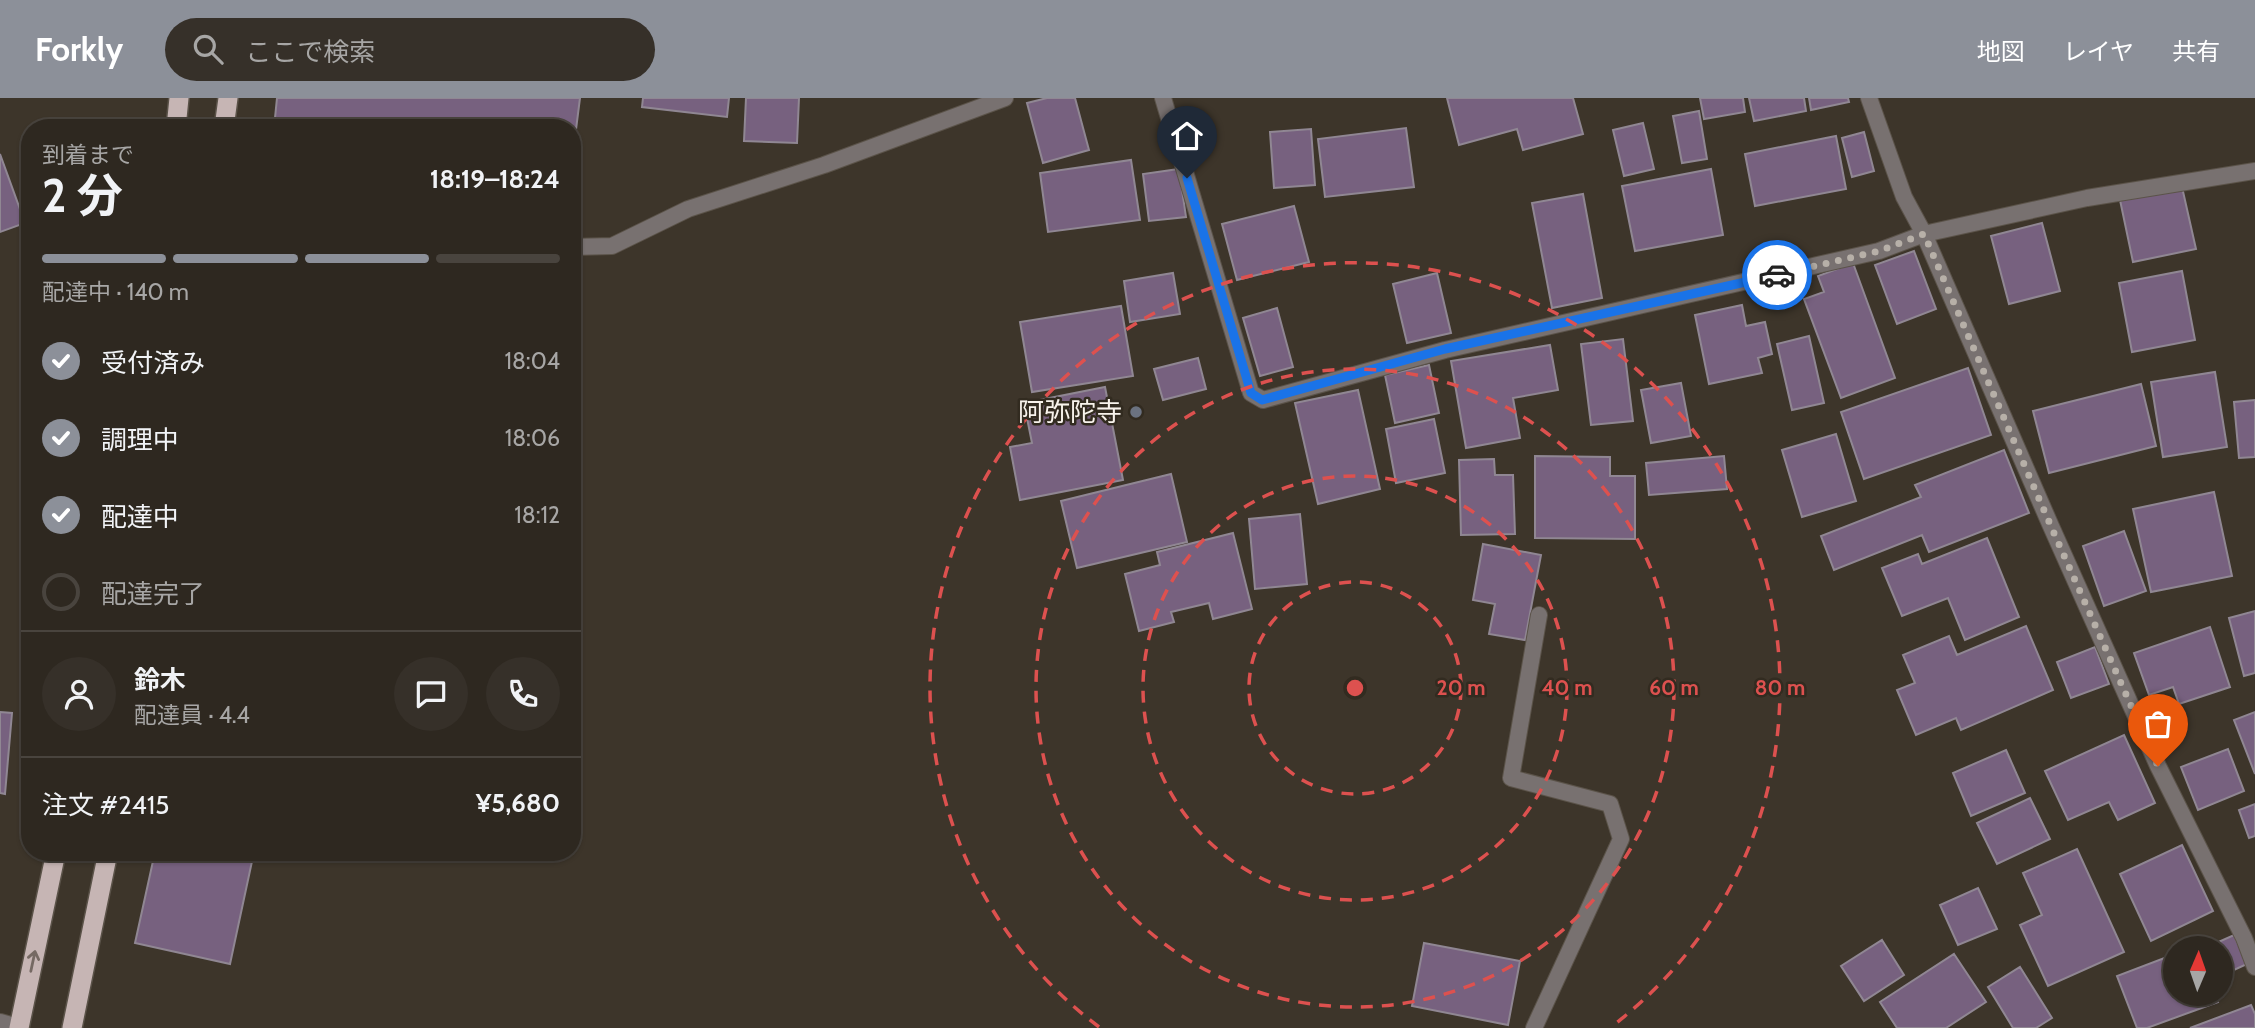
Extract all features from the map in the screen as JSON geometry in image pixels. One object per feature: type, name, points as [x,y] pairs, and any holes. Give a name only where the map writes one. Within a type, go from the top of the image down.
[{"type":"highway","points":[[177,119],[179,98]]},
{"type":"highway","points":[[225,119],[228,98]]},
{"type":"highway","points":[[18,1028],[54,861]]},
{"type":"highway","points":[[72,1028],[106,861]]},
{"type":"street","points":[[0,1023],[18,1028]]},
{"type":"lane","points":[[581,247],[612,246],[688,209],[824,165],[1005,98]]},
{"type":"lane","points":[[1163,98],[1251,393],[1262,400],[1445,349],[1879,251],[1924,234],[2087,198],[2255,171]]},
{"type":"lane","points":[[1869,98],[1904,197],[1924,234],[2153,753],[2244,938],[2255,967]]},
{"type":"lane","points":[[1534,1028],[1621,839],[1611,804],[1511,778],[1539,615]]},
{"type":"building","points":[[277,98],[580,98],[577,119],[275,119]]},
{"type":"building","points":[[643,98],[729,98],[727,117],[642,107]]},
{"type":"building","points":[[746,98],[799,98],[797,143],[744,141]]},
{"type":"building","points":[[1047,98],[1075,98],[1089,150],[1043,163],[1027,103]]},
{"type":"building","points":[[1447,98],[1573,98],[1583,134],[1523,150],[1517,129],[1459,145]]},
{"type":"building","points":[[1700,98],[1743,98],[1745,112],[1704,119]]},
{"type":"building","points":[[1749,98],[1804,98],[1806,111],[1754,121]]},
{"type":"building","points":[[1809,98],[1848,98],[1849,102],[1811,110]]},
{"type":"building","points":[[1699,111],[1707,159],[1682,163],[1673,116]]},
{"type":"building","points":[[1643,123],[1654,169],[1624,176],[1613,130]]},
{"type":"building","points":[[1406,128],[1414,187],[1325,197],[1318,139]]},
{"type":"building","points":[[1311,129],[1315,185],[1274,188],[1270,132]]},
{"type":"building","points":[[1864,132],[1874,171],[1852,177],[1842,138]]},
{"type":"building","points":[[1836,136],[1846,189],[1755,206],[1745,154]]},
{"type":"building","points":[[0,154],[21,212],[21,224],[0,232]]},
{"type":"building","points":[[1131,160],[1140,220],[1048,232],[1040,173]]},
{"type":"building","points":[[1179,169],[1186,217],[1149,221],[1143,174]]},
{"type":"building","points":[[1711,169],[1723,235],[1635,251],[1622,186]]},
{"type":"building","points":[[2182,187],[2196,249],[2133,262],[2120,200]]},
{"type":"building","points":[[1583,194],[1602,298],[1552,308],[1532,203]]},
{"type":"building","points":[[1294,206],[1309,262],[1237,280],[1222,224]]},
{"type":"building","points":[[2042,223],[2060,291],[2009,304],[1991,236]]},
{"type":"building","points":[[1914,251],[1936,309],[1897,324],[1875,265]]},
{"type":"building","points":[[1853,263],[1895,378],[1841,398],[1804,299],[1824,292],[1818,276]]},
{"type":"building","points":[[2182,271],[2195,340],[2132,352],[2119,283]]},
{"type":"building","points":[[1173,273],[1180,314],[1130,322],[1124,281]]},
{"type":"building","points":[[1437,273],[1451,333],[1407,343],[1393,284]]},
{"type":"building","points":[[1742,305],[1746,326],[1765,322],[1772,354],[1758,358],[1762,373],[1709,384],[1695,315]]},
{"type":"building","points":[[1121,306],[1133,376],[1032,392],[1020,322]]},
{"type":"building","points":[[1277,308],[1293,367],[1260,376],[1243,318]]},
{"type":"building","points":[[1809,336],[1824,403],[1792,410],[1777,344]]},
{"type":"building","points":[[1623,339],[1633,421],[1591,425],[1581,344]]},
{"type":"building","points":[[1550,345],[1558,390],[1513,398],[1520,438],[1466,448],[1451,361]]},
{"type":"building","points":[[1198,358],[1206,389],[1163,400],[1154,369]]},
{"type":"building","points":[[1429,365],[1439,413],[1395,423],[1385,375]]},
{"type":"building","points":[[1968,368],[1991,435],[1864,479],[1841,412]]},
{"type":"building","points":[[2215,372],[2227,447],[2163,457],[2151,382]]},
{"type":"building","points":[[1681,383],[1691,436],[1651,443],[1641,390]]},
{"type":"building","points":[[2141,384],[2156,446],[2049,473],[2033,411]]},
{"type":"building","points":[[1105,387],[1123,480],[1020,500],[1010,447],[1032,443],[1024,403]]},
{"type":"building","points":[[1358,390],[1380,489],[1318,504],[1295,403]]},
{"type":"building","points":[[2255,400],[2255,457],[2239,458],[2234,402]]},
{"type":"building","points":[[1434,419],[1445,473],[1396,483],[1386,429]]},
{"type":"building","points":[[1836,434],[1856,501],[1802,517],[1782,450]]},
{"type":"building","points":[[2004,450],[2029,513],[1929,552],[1922,535],[1834,570],[1821,536],[1921,497],[1915,485]]},
{"type":"building","points":[[1535,456],[1610,457],[1610,476],[1635,476],[1635,539],[1535,538]]},
{"type":"building","points":[[1724,456],[1727,489],[1649,495],[1646,463]]},
{"type":"building","points":[[1494,459],[1495,475],[1513,475],[1515,534],[1461,535],[1459,460]]},
{"type":"building","points":[[1171,474],[1187,542],[1077,568],[1061,501]]},
{"type":"building","points":[[2214,492],[2232,576],[2151,592],[2133,509]]},
{"type":"building","points":[[1300,514],[1307,584],[1255,589],[1249,519]]},
{"type":"building","points":[[2124,531],[2146,591],[2104,606],[2083,546]]},
{"type":"building","points":[[1233,533],[1252,609],[1213,619],[1209,603],[1171,612],[1174,622],[1139,631],[1125,574],[1160,565],[1157,552]]},
{"type":"building","points":[[1987,538],[2019,617],[1965,640],[1948,598],[1902,616],[1882,568],[1918,554],[1922,564]]},
{"type":"building","points":[[1483,544],[1541,555],[1525,640],[1489,634],[1495,604],[1473,600]]},
{"type":"building","points":[[2255,611],[2255,673],[2244,676],[2229,618]]},
{"type":"building","points":[[2026,626],[2053,690],[1961,730],[1956,718],[1916,735],[1897,690],[1915,683],[1903,655],[1949,636],[1957,655]]},
{"type":"building","points":[[2210,627],[2230,687],[2179,704],[2173,687],[2149,695],[2134,653]]},
{"type":"building","points":[[2095,647],[2109,684],[2071,698],[2057,662]]},
{"type":"building","points":[[0,712],[12,713],[5,794],[0,793]]},
{"type":"building","points":[[2255,712],[2255,774],[2234,720]]},
{"type":"building","points":[[2124,735],[2155,803],[2118,820],[2109,802],[2068,820],[2045,771]]},
{"type":"building","points":[[2228,749],[2244,791],[2198,810],[2181,767]]},
{"type":"building","points":[[2006,750],[2025,793],[1971,816],[1953,773]]},
{"type":"building","points":[[2030,798],[2050,839],[1997,864],[1977,823]]},
{"type":"building","points":[[2255,804],[2255,836],[2249,838],[2239,810]]},
{"type":"building","points":[[2182,845],[2213,911],[2151,941],[2120,874]]},
{"type":"building","points":[[2077,849],[2124,952],[2048,986],[2020,925],[2042,915],[2023,873]]},
{"type":"building","points":[[153,861],[252,861],[230,964],[135,943]]},
{"type":"building","points":[[1978,888],[1997,929],[1958,945],[1940,905]]},
{"type":"building","points":[[2234,935],[2247,964],[2233,970],[2233,936]]},
{"type":"building","points":[[1882,940],[1904,975],[1864,1001],[1841,966]]},
{"type":"building","points":[[1424,943],[1520,961],[1508,1025],[1412,1006]]},
{"type":"building","points":[[1954,954],[1986,1002],[1946,1028],[1897,1028],[1880,1002]]},
{"type":"building","points":[[2163,959],[2163,1006],[2207,1006],[2147,1028],[2137,1028],[2117,976]]},
{"type":"building","points":[[2020,967],[2052,1018],[2036,1028],[2013,1028],[1988,987]]},
{"type":"building","points":[[2251,1005],[2255,1014],[2255,1028],[2190,1028]]},
{"type":"way so far","points":[[1777,275],[1879,251],[1924,234],[2158,766]]},
{"type":"place","name":"阿弥陀寺","points":[[1136,412]]},
{"type":"route","points":[[1187,178],[1251,393],[1262,400],[1445,349],[1777,275]]}]
